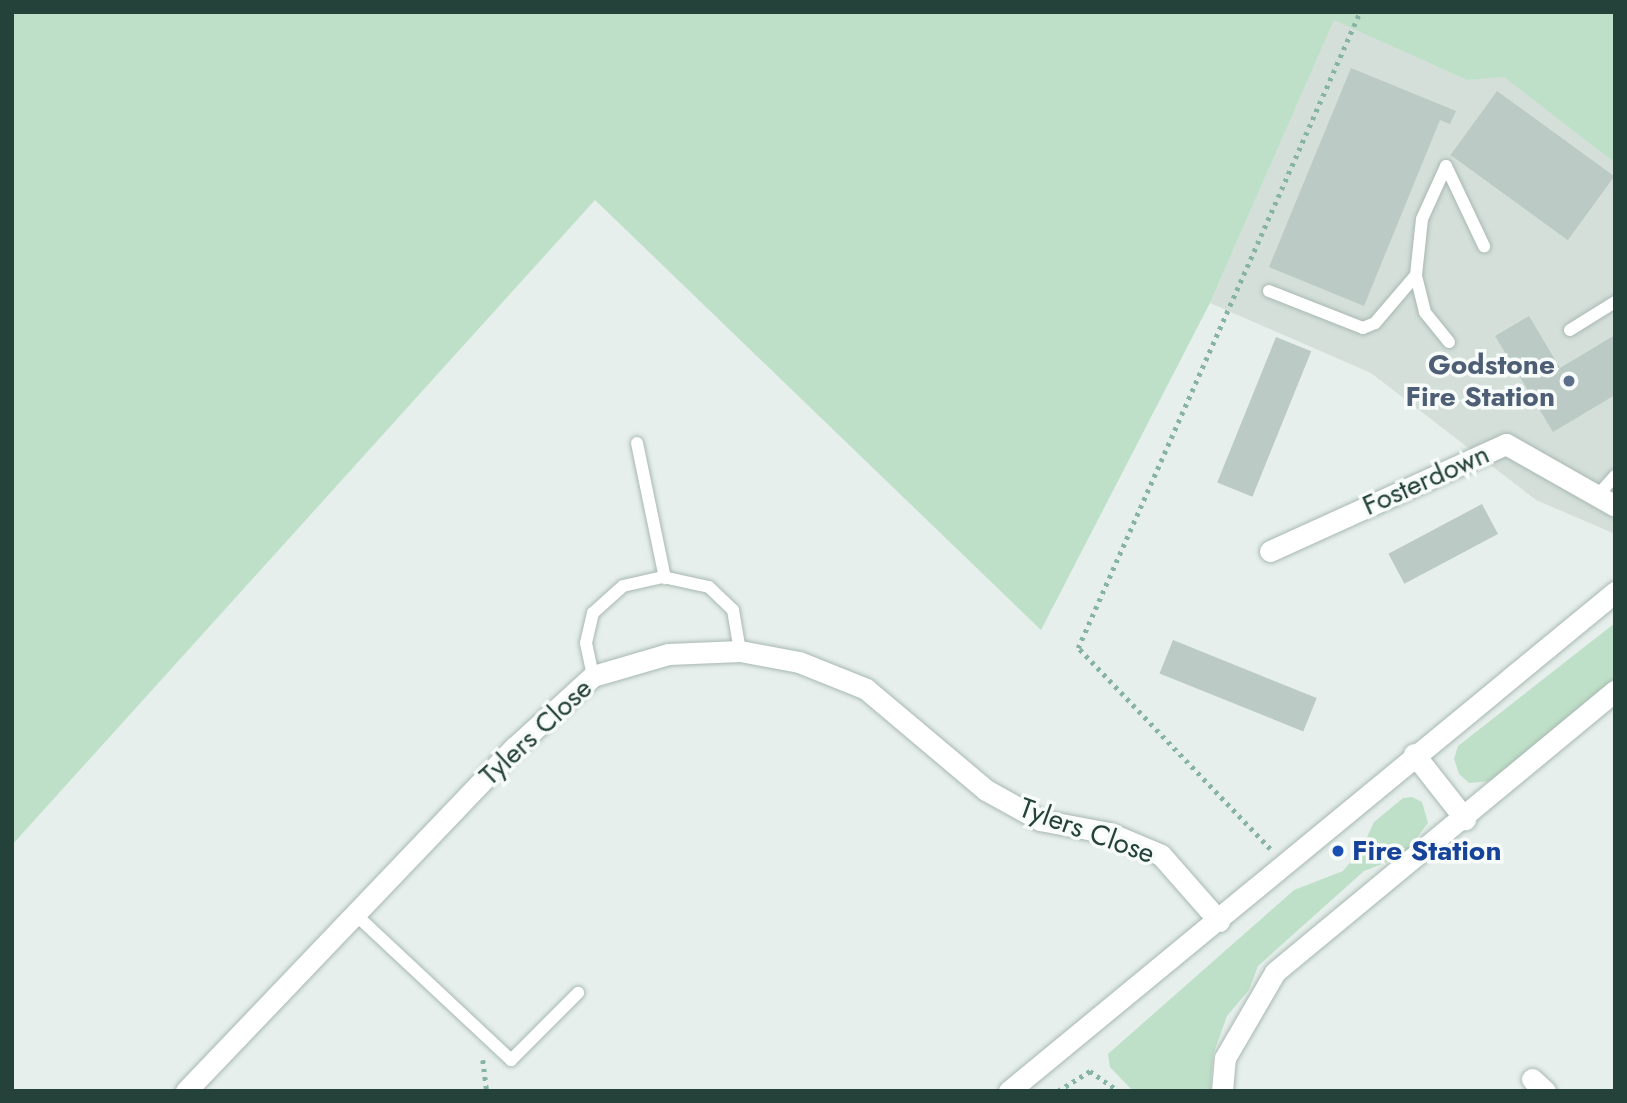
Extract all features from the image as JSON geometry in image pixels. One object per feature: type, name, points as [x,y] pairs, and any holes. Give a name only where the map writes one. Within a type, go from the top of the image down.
[{"type":"street","name":"Fosterdown","points":[[1270,551],[1506,444],[1606,501]]},
{"type":"street","points":[[1009,1091],[1219,921],[1415,754],[1615,592]]},
{"type":"street","name":"Tylers Close","points":[[186,1091],[515,747],[593,676],[668,654],[740,651],[799,662],[866,689],[986,790],[1040,820],[1109,833],[1161,855],[1219,921]]},
{"type":"street","points":[[1222,1091],[1225,1058],[1275,972],[1465,819],[1615,691]]},
{"type":"street","points":[[1415,754],[1465,819]]},
{"type":"lane","points":[[1449,342],[1425,312],[1416,275],[1422,219],[1447,166],[1484,246]]},
{"type":"lane","points":[[1269,291],[1363,328],[1374,323],[1416,275]]},
{"type":"lane","points":[[1570,330],[1615,302]]},
{"type":"lane","points":[[637,443],[665,578]]},
{"type":"lane","points":[[1606,501],[1615,476]]},
{"type":"lane","points":[[593,676],[586,643],[593,613],[623,586],[665,578],[709,587],[717,594],[733,610],[740,651]]},
{"type":"lane","points":[[355,914],[511,1060],[578,993]]},
{"type":"path","points":[[1285,864],[1078,648],[1360,12]]},
{"type":"path","points":[[1058,1091],[1090,1071],[1119,1091]]},
{"type":"shaded area","points":[[1334,19],[1467,80],[1504,76],[1615,163],[1615,534],[1536,500],[1371,373],[1210,303]]},
{"type":"green space","points":[[12,12],[1615,12],[1615,163],[1504,77],[1467,80],[1334,20],[1210,303],[1041,630],[595,200],[12,845]]},
{"type":"green space","points":[[1615,623],[1615,678],[1492,781],[1469,783],[1459,774],[1454,759],[1458,746]]},
{"type":"green space","points":[[1412,797],[1422,802],[1428,823],[1403,856],[1364,871],[1258,966],[1249,990],[1227,1016],[1213,1055],[1210,1091],[1133,1091],[1110,1067],[1108,1054],[1294,890],[1343,871],[1362,848],[1374,822],[1403,798]]},
{"type":"building","points":[[1351,68],[1456,111],[1450,124],[1440,120],[1364,306],[1269,267]]},
{"type":"building","points":[[1497,91],[1614,176],[1568,240],[1451,155]]},
{"type":"building","name":"Godstone Fire Station","points":[[1529,316],[1560,368],[1615,335],[1615,395],[1553,432],[1495,336]]},
{"type":"building","points":[[1276,337],[1311,351],[1252,497],[1217,483]]},
{"type":"building","points":[[1482,504],[1498,534],[1404,584],[1388,554]]},
{"type":"building","points":[[1173,640],[1317,698],[1303,731],[1160,673]]},
{"type":"place","name":"Godstone Fire Station","points":[[1569,381]]},
{"type":"place","name":"Fire Station","points":[[1338,851]]}]
